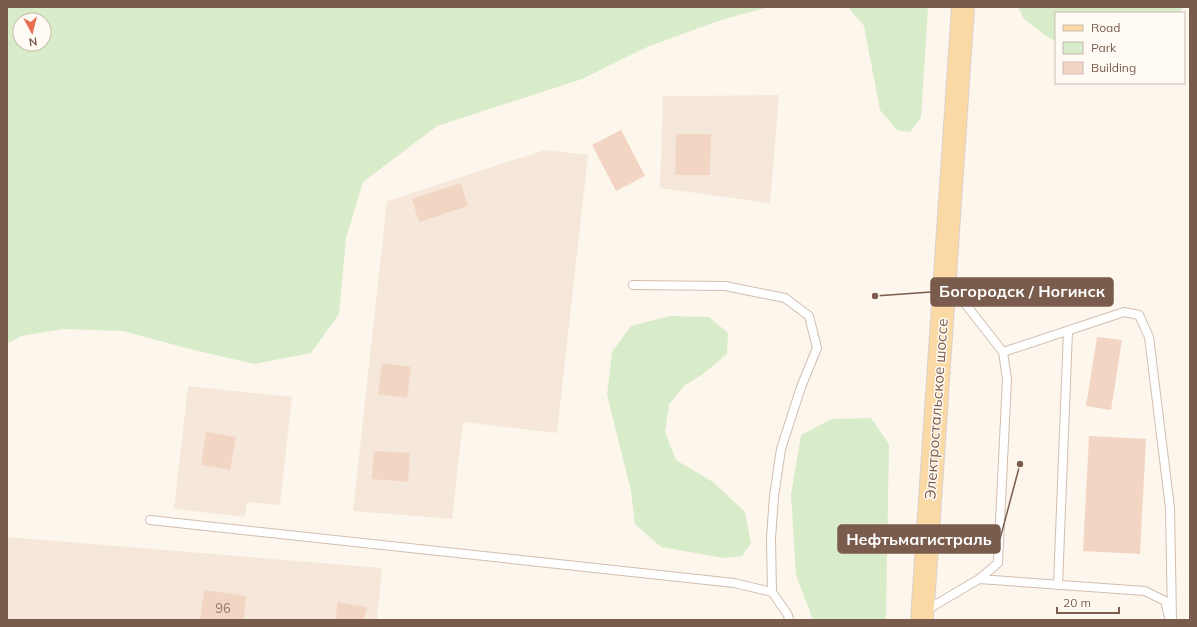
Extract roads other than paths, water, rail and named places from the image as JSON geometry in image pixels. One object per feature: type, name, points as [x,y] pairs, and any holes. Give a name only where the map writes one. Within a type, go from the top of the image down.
[{"type":"main road","name":"Электростальское шоссе","points":[[922,616],[963,7]]},
{"type":"lane","points":[[922,616],[979,579],[998,563],[1007,379],[1003,352],[945,277]]},
{"type":"lane","points":[[633,285],[725,286],[785,298],[809,316],[817,348],[801,386],[781,449],[774,496],[771,538],[772,592],[788,615],[789,620]]},
{"type":"lane","points":[[1003,352],[1124,312],[1139,315],[1149,336],[1170,508],[1171,620]]},
{"type":"lane","points":[[1058,585],[1068,331]]},
{"type":"lane","points":[[150,520],[734,583],[772,592]]},
{"type":"lane","points":[[979,579],[1145,591],[1165,601],[1171,620]]},
{"type":"place","name":"Богородск / Ногинск","points":[[875,296]]},
{"type":"place","name":"Нефтьмагистраль","points":[[1020,464]]}]
